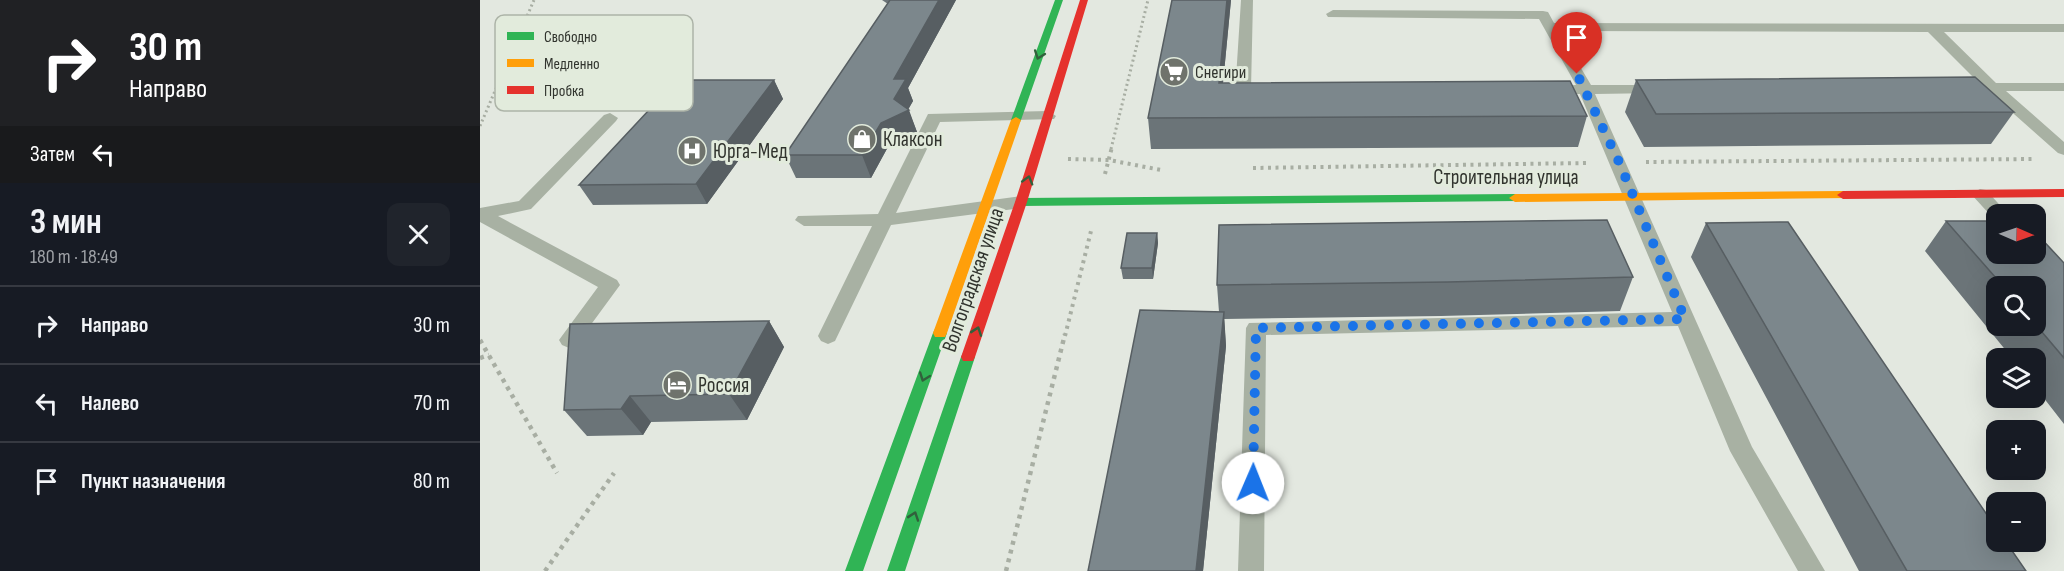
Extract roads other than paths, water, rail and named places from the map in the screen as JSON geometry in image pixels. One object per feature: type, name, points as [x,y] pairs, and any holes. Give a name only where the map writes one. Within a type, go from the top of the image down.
[{"type":"main road","points":[[854,571],[1059,0]]},
{"type":"main road","name":"Волгоградская улица","points":[[896,571],[1021,202],[1084,0]]},
{"type":"main road","name":"Строительная улица","points":[[1021,202],[2064,193]]},
{"type":"lane","points":[[1246,0],[1243,94],[1267,93]]},
{"type":"lane","points":[[1536,0],[1586,90],[1619,162],[1742,451],[1812,571]]},
{"type":"lane","points":[[1333,14],[1546,21],[2064,28]]},
{"type":"lane","points":[[1932,28],[1992,87],[2064,150]]},
{"type":"lane","points":[[1945,87],[2064,87]]},
{"type":"lane","points":[[1538,90],[1670,89]]},
{"type":"lane","points":[[828,336],[934,117],[1048,116]]},
{"type":"lane","points":[[480,214],[525,205],[610,118]]},
{"type":"lane","points":[[1980,194],[1990,204]]},
{"type":"lane","points":[[804,220],[884,220],[1021,202]]},
{"type":"lane","points":[[480,214],[610,285],[569,339]]},
{"type":"lane","points":[[1251,571],[1256,328],[1685,319]]},
{"type":"place","name":"Снегири","points":[[1174,72]]},
{"type":"place","name":"Клаксон","points":[[862,139]]},
{"type":"place","name":"Юрга-Мед","points":[[692,151]]},
{"type":"place","name":"Россия","points":[[677,385]]}]
